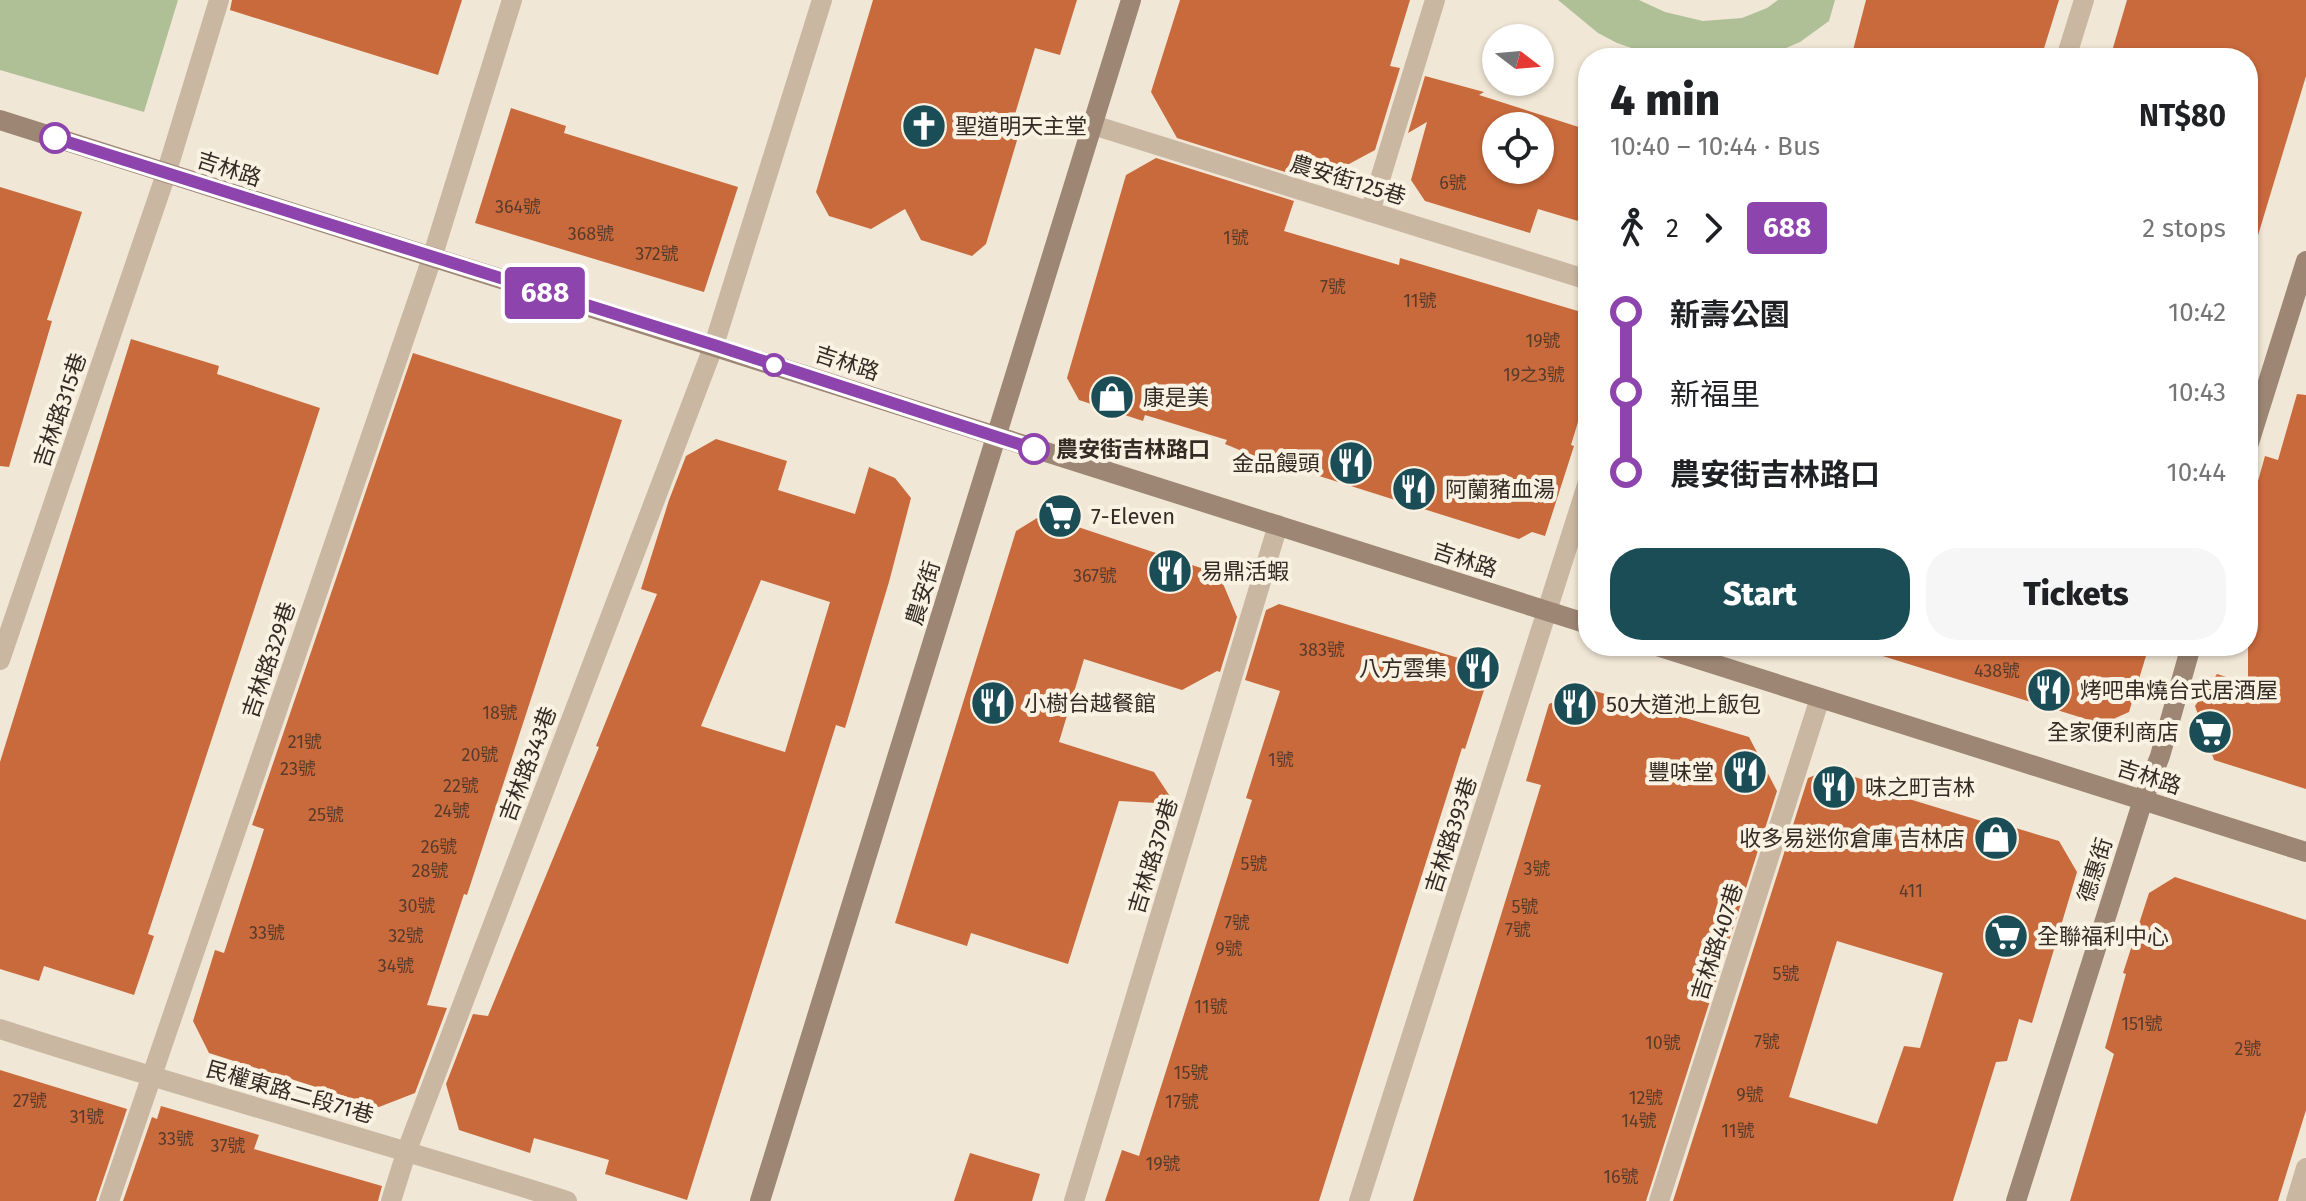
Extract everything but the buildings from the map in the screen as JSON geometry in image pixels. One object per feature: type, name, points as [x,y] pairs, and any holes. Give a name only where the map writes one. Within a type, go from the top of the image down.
[{"type":"street","name":"吉林路315巷","points":[[0,660],[166,174],[219,0]]},
{"type":"street","name":"吉林路329巷","points":[[109,1201],[432,258],[512,0]]},
{"type":"street","name":"吉林路343巷","points":[[391,1201],[407,1150],[714,345],[822,0]]},
{"type":"street","name":"農安街","points":[[760,1201],[1131,0]]},
{"type":"street","points":[[1370,212],[1435,0]]},
{"type":"street","points":[[2069,48],[2084,0]]},
{"type":"street","name":"吉林路","points":[[0,120],[1578,621]]},
{"type":"street","name":"農安街125巷","points":[[1093,125],[1578,277]]},
{"type":"street","points":[[2258,414],[2306,261]]},
{"type":"street","name":"吉林路393巷","points":[[1359,1201],[1578,514]]},
{"type":"street","name":"吉林路379巷","points":[[1074,1201],[1278,525]]},
{"type":"street","name":"吉林路","points":[[1688,656],[2306,852]]},
{"type":"street","name":"德惠街","points":[[2016,1201],[2143,800],[2160,756],[2188,656]]},
{"type":"street","name":"吉林路407巷","points":[[1659,1201],[1820,698]]},
{"type":"street","name":"民權東路二段71巷","points":[[0,1029],[151,1078],[407,1150],[567,1201]]},
{"type":"street","points":[[2296,1201],[2306,1168]]},
{"type":"green space","points":[[0,0],[178,0],[144,112],[0,70]]},
{"type":"green space","points":[[1558,0],[1639,0],[1665,12],[1703,21],[1742,18],[1778,0],[1835,0],[1829,21],[1786,48],[1632,48],[1598,33]]},
{"type":"bus line","name":"688","points":[[55,138],[1034,449]]},
{"type":"place","name":"聖道明天主堂","points":[[924,126]]},
{"type":"place","name":"康是美","points":[[1112,397]]},
{"type":"place","name":"農安街吉林路口","points":[[1034,449]]},
{"type":"place","name":"金品饅頭","points":[[1351,463]]},
{"type":"place","name":"阿蘭豬血湯","points":[[1414,489]]},
{"type":"place","name":"7-Eleven","points":[[1060,516]]},
{"type":"place","name":"易鼎活蝦","points":[[1170,571]]},
{"type":"place","name":"八方雲集","points":[[1478,668]]},
{"type":"place","name":"烤吧串燒台式居酒屋","points":[[2049,690]]},
{"type":"place","name":"小樹台越餐館","points":[[993,703]]},
{"type":"place","name":"50大道池上飯包","points":[[1575,704]]},
{"type":"place","name":"全家便利商店","points":[[2210,732]]},
{"type":"place","name":"豐味堂","points":[[1745,772]]},
{"type":"place","name":"味之町吉林","points":[[1834,787]]},
{"type":"place","name":"收多易迷你倉庫 吉林店","points":[[1996,838]]},
{"type":"place","name":"全聯福利中心","points":[[2006,936]]}]
